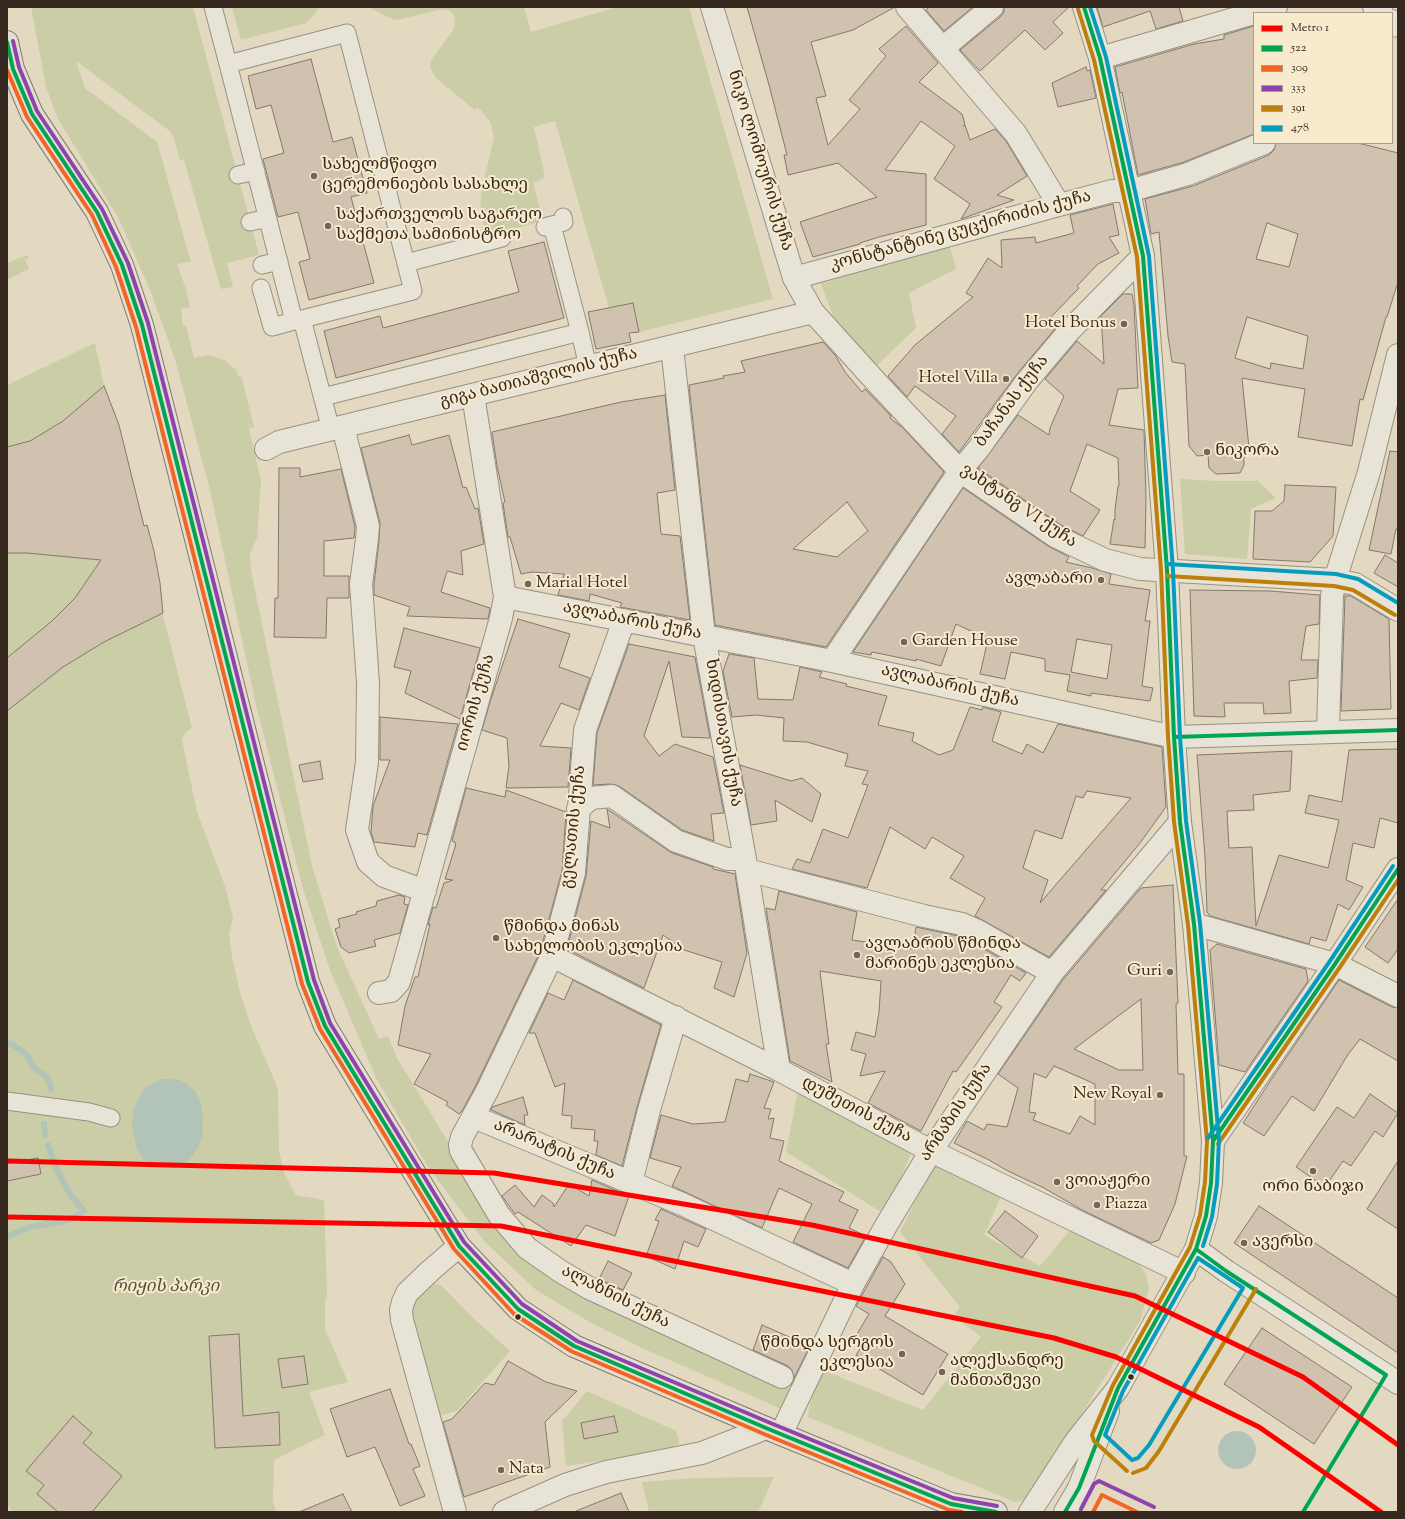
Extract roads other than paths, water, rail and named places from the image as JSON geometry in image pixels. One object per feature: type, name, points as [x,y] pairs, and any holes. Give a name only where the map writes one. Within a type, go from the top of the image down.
[{"type":"main road","points":[[7,42],[13,69],[32,114],[97,212],[122,265],[142,325],[308,982],[325,1026],[459,1246],[518,1309],[574,1346],[957,1508],[996,1512]]},
{"type":"street","points":[[213,7],[279,261],[323,398],[337,428],[368,526],[361,584],[368,683],[367,762],[356,830],[368,862],[384,876],[425,891]]},
{"type":"street","name":"ნიკო ლომოურის ქუჩა","points":[[712,7],[794,278],[813,312]]},
{"type":"street","points":[[907,7],[1016,134],[1059,205]]},
{"type":"street","points":[[943,48],[992,7]]},
{"type":"street","points":[[1030,1512],[1076,1441],[1118,1388],[1184,1273],[1196,1249],[1206,1216],[1211,1183],[1213,1141],[1194,924],[1180,822],[1174,737],[1167,570],[1143,256],[1100,58],[1084,7]]},
{"type":"street","points":[[1258,12],[1276,7]]},
{"type":"street","points":[[1100,58],[1253,14]]},
{"type":"street","points":[[228,64],[347,33],[413,291],[272,327],[261,288]]},
{"type":"street","name":"კონსტანტინე ცუცქირიძის ქუჩა","points":[[794,278],[1112,191],[1129,190],[1188,174],[1262,144]]},
{"type":"street","points":[[238,175],[256,171]]},
{"type":"street","points":[[250,222],[268,218]]},
{"type":"street","points":[[553,223],[588,367]]},
{"type":"street","points":[[406,263],[502,238]]},
{"type":"street","name":"ბაჩანას ქუჩა","points":[[832,661],[960,471],[979,448],[1027,381],[1060,342],[1143,256]]},
{"type":"street","points":[[262,265],[279,261]]},
{"type":"street","name":"ვახტანგ VI ქუჩა","points":[[813,312],[893,401],[960,471],[1055,536],[1105,560],[1140,568],[1335,580],[1355,584],[1398,610]]},
{"type":"street","name":"გიგა ბათიაშვილის ქუჩა","points":[[266,449],[279,442],[813,312]]},
{"type":"street","points":[[323,398],[580,332]]},
{"type":"street","name":"ხიდისთავის ქუჩა","points":[[672,346],[704,636],[746,865],[779,1070]]},
{"type":"street","points":[[1328,731],[1332,596],[1335,580],[1369,472],[1398,356]]},
{"type":"street","name":"იორის ქუჩა","points":[[379,994],[391,991],[399,982],[501,618],[505,596],[473,395]]},
{"type":"street","name":"ავლაბარის ქუჩა","points":[[505,596],[832,661],[1174,737],[1398,730]]},
{"type":"street","name":"გელათის ქუჩა","points":[[462,1137],[474,1117],[552,956],[574,873],[585,730],[624,620]]},
{"type":"street","points":[[578,809],[591,798],[612,796],[676,842],[727,860],[924,916],[962,924],[976,930],[1052,973]]},
{"type":"street","name":"არმაზის ქუჩა","points":[[773,1431],[886,1224],[931,1151],[1052,973],[1180,822]]},
{"type":"street","points":[[1213,1141],[1335,964],[1398,869]]},
{"type":"street","points":[[1194,924],[1335,964],[1398,996]]},
{"type":"street","name":"დუშეთის ქუჩა","points":[[552,956],[676,1017],[931,1151],[1184,1273]]},
{"type":"street","points":[[631,1183],[649,1110],[676,1017]]},
{"type":"street","points":[[7,1101],[90,1112],[111,1118]]},
{"type":"street","name":"არარატის ქუჩა","points":[[474,1117],[682,1204],[853,1284]]},
{"type":"street","name":"ალაზნის ქუჩა","points":[[462,1137],[460,1151],[499,1215],[527,1248],[560,1271],[589,1288],[782,1377]]},
{"type":"street","points":[[455,1512],[402,1320],[401,1310],[407,1293],[459,1246]]},
{"type":"street","points":[[1196,1249],[1226,1271],[1398,1383]]},
{"type":"street","points":[[1065,1512],[1079,1488],[1118,1388]]},
{"type":"street","points":[[504,1512],[572,1483],[606,1472],[702,1453],[773,1431]]},
{"type":"street","points":[[957,1508],[972,1512]]},
{"type":"waterway","points":[[7,1043],[12,1044],[26,1054],[34,1068],[47,1077],[51,1089]]},
{"type":"waterway","points":[[44,1124],[45,1135]]},
{"type":"waterway","points":[[7,1236],[31,1227],[69,1220],[84,1211],[69,1193],[55,1166],[48,1145]]},
{"type":"metro line","name":"1","points":[[7,1161],[494,1173],[812,1225],[1135,1296],[1303,1377],[1398,1445]]},
{"type":"metro line","name":"1","points":[[7,1217],[501,1226],[1054,1338],[1116,1357],[1259,1427],[1381,1512]]},
{"type":"place","name":"სახელმწიფო ცერემონიების სასახლე","points":[[314,176]]},
{"type":"place","name":"საქართველოს საგარეო საქმეთა სამინისტრო","points":[[328,226]]},
{"type":"place","name":"Hotel Bonus","points":[[1124,324]]},
{"type":"place","name":"Hotel Villa","points":[[1006,379]]},
{"type":"place","name":"ნიკორა","points":[[1207,452]]},
{"type":"place","name":"ავლაბარი","points":[[1101,580]]},
{"type":"place","name":"Marial Hotel","points":[[528,584]]},
{"type":"place","name":"Garden House","points":[[904,642]]},
{"type":"place","name":"წმინდა მინას სახელობის ეკლესია","points":[[496,938]]},
{"type":"place","name":"ავლაბრის წმინდა მარინეს ეკლესია","points":[[857,955]]},
{"type":"place","name":"Guri","points":[[1170,972]]},
{"type":"place","name":"New Royal","points":[[1160,1095]]},
{"type":"place","name":"ორი ნაბიჯი","points":[[1313,1171]]},
{"type":"place","name":"ვოიაჟერი","points":[[1057,1182]]},
{"type":"place","name":"Piazza","points":[[1097,1205]]},
{"type":"place","name":"ავერსი","points":[[1244,1243]]},
{"type":"place","name":"წმინდა სერგოს ეკლესია","points":[[902,1354]]},
{"type":"place","name":"ალექსანდრე მანთაშევი","points":[[942,1372]]},
{"type":"place","name":"Nata","points":[[501,1470]]},
{"type":"park label","name":"რიყის პარკი","points":[[166,1288]]}]
